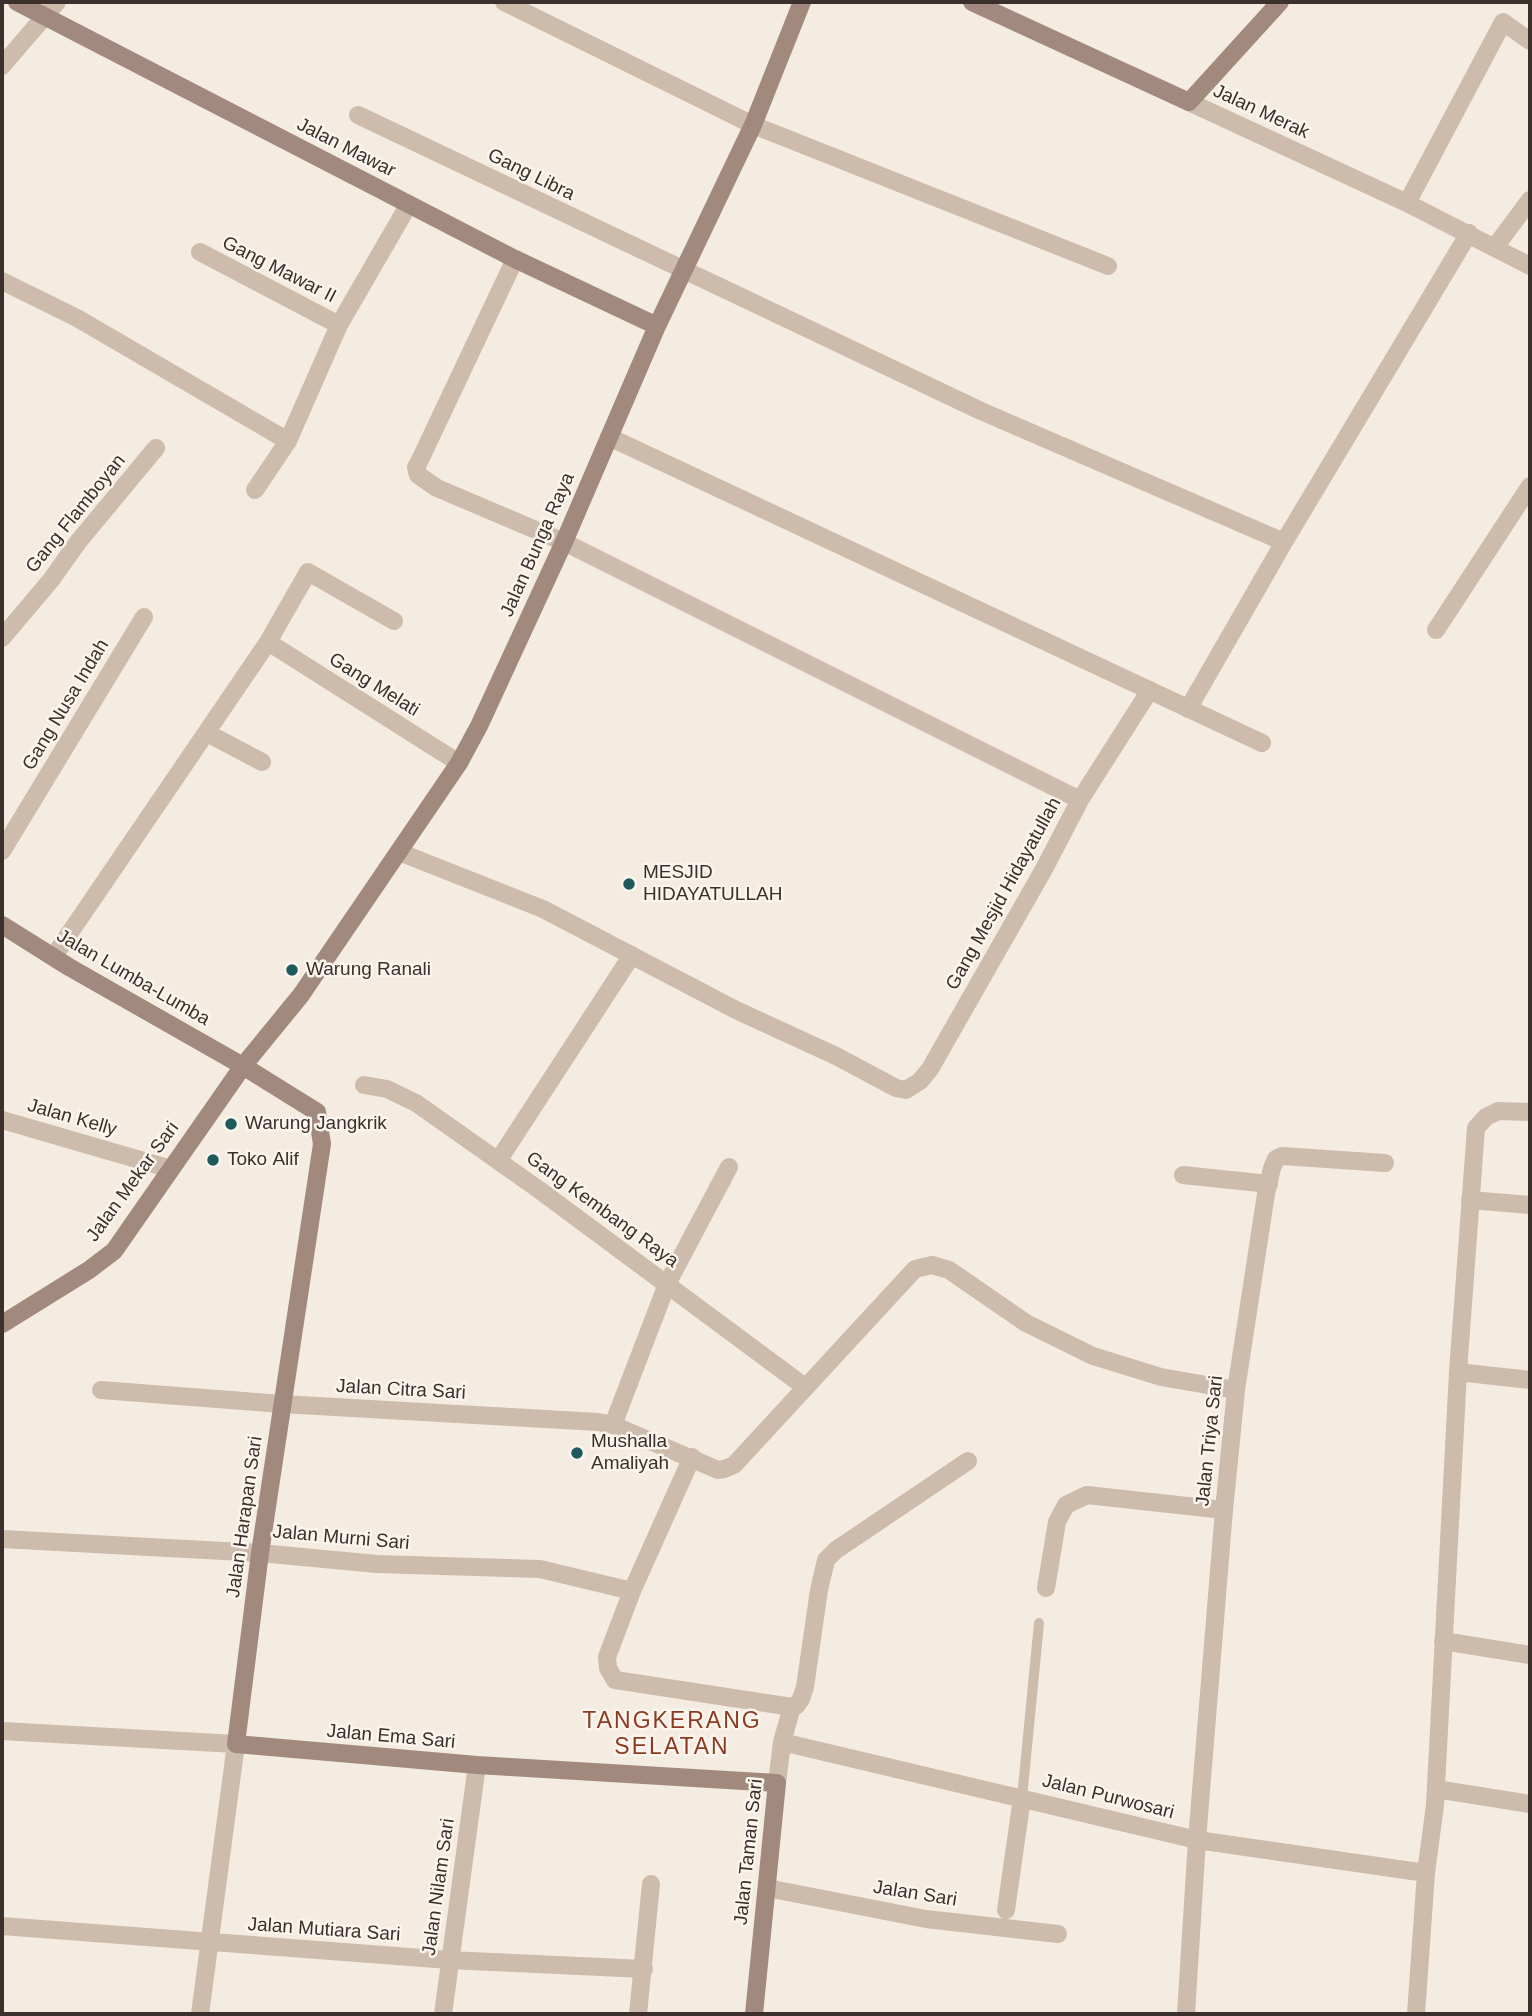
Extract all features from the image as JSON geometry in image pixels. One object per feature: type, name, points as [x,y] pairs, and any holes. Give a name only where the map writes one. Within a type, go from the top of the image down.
[{"type":"street","name":"Jalan Mawar","points":[[18,2],[515,259],[657,326]]},
{"type":"street","points":[[2,66],[57,2]]},
{"type":"street","points":[[504,2],[753,125],[1108,266]]},
{"type":"street","name":"Jalan Bunga Raya","points":[[243,1066],[301,995],[459,763],[479,726],[564,542],[657,326],[753,125],[802,2]]},
{"type":"street","name":"Jalan Merak","points":[[972,2],[1408,203],[1530,265]]},
{"type":"street","points":[[1189,102],[1280,2]]},
{"type":"street","points":[[1408,203],[1503,22],[1530,41]]},
{"type":"street","name":"Gang Libra","points":[[359,115],[981,411],[1284,542]]},
{"type":"street","points":[[1495,247],[1530,200]]},
{"type":"street","points":[[255,491],[288,441],[339,325],[409,204]]},
{"type":"street","points":[[1188,709],[1284,542],[1469,233]]},
{"type":"street","name":"Gang Mawar II","points":[[200,252],[339,325]]},
{"type":"street","name":"Gang Mesjid Hidayatullah","points":[[399,852],[543,909],[736,1010],[836,1056],[896,1088],[906,1090],[930,1069],[1044,869],[1080,800],[564,542],[437,488],[418,475],[416,471],[515,259]]},
{"type":"street","points":[[2,281],[76,318],[288,441]]},
{"type":"street","points":[[609,437],[1262,743]]},
{"type":"street","name":"Gang Flamboyan","points":[[2,638],[156,448]]},
{"type":"street","points":[[1436,630],[1530,486]]},
{"type":"street","points":[[54,956],[268,642],[307,572],[394,621]]},
{"type":"street","name":"Gang Nusa Indah","points":[[2,852],[144,617]]},
{"type":"street","name":"Gang Melati","points":[[268,642],[459,763]]},
{"type":"street","points":[[1080,800],[1150,690]]},
{"type":"street","points":[[207,733],[262,762]]},
{"type":"street","name":"Jalan Lumba-Lumba","points":[[2,925],[69,967],[243,1066]]},
{"type":"street","points":[[498,1161],[632,955]]},
{"type":"street","name":"Jalan Mekar Sari","points":[[2,1324],[89,1270],[114,1251],[243,1066]]},
{"type":"street","name":"Jalan Harapan Sari","points":[[200,2014],[260,1553],[321,1144],[317,1112],[243,1066]]},
{"type":"street","name":"Gang Kembang Raya","points":[[364,1085],[387,1089],[416,1103],[805,1387]]},
{"type":"street","points":[[1416,2014],[1426,1873],[1436,1789],[1458,1373],[1476,1128],[1486,1117],[1498,1111],[1530,1112]]},
{"type":"street","name":"Jalan Kelly","points":[[2,1120],[171,1169]]},
{"type":"street","name":"Jalan Triya Sari","points":[[1186,2014],[1197,1840],[1236,1390],[1269,1184],[1276,1159],[1282,1156],[1385,1163]]},
{"type":"street","points":[[613,1425],[667,1284],[729,1167]]},
{"type":"street","points":[[1183,1175],[1269,1184]]},
{"type":"street","points":[[1471,1200],[1530,1205]]},
{"type":"street","points":[[805,1387],[915,1269],[932,1265],[949,1270],[1026,1323],[1093,1356],[1161,1377],[1236,1390]]},
{"type":"street","points":[[1458,1373],[1530,1380]]},
{"type":"street","name":"Jalan Citra Sari","points":[[101,1390],[613,1425],[718,1470],[734,1465],[805,1387]]},
{"type":"street","points":[[692,1457],[632,1591],[607,1657],[608,1668],[615,1680],[792,1707]]},
{"type":"street","name":"Jalan Taman Sari","points":[[754,2014],[782,1742],[792,1707],[801,1699],[805,1688],[826,1560],[836,1550],[968,1461]]},
{"type":"street","points":[[1046,1588],[1057,1522],[1066,1505],[1087,1495],[1224,1510]]},
{"type":"street","name":"Jalan Murni Sari","points":[[2,1539],[260,1553],[377,1564],[540,1569],[632,1591]]},
{"type":"street","points":[[1443,1641],[1530,1655]]},
{"type":"street","name":"Jalan Ema Sari","points":[[2,1731],[236,1744],[477,1765],[777,1783]]},
{"type":"street","name":"Jalan Purwosari","points":[[782,1742],[1197,1840],[1426,1873]]},
{"type":"street","name":"Jalan Nilam Sari","points":[[443,2014],[477,1765]]},
{"type":"street","points":[[1436,1789],[1530,1804]]},
{"type":"street","points":[[1006,1910],[1022,1797]]},
{"type":"street","points":[[638,2014],[651,1884]]},
{"type":"street","name":"Jalan Sari","points":[[767,1888],[926,1919],[1058,1934]]},
{"type":"street","name":"Jalan Mutiara Sari","points":[[2,1926],[449,1960],[644,1969]]},
{"type":"lane","points":[[1022,1797],[1039,1623]]},
{"type":"place","name":"MESJID HIDAYATULLAH","points":[[629,884]]},
{"type":"place","name":"Warung Ranali","points":[[292,970]]},
{"type":"place","name":"Warung Jangkrik","points":[[231,1124]]},
{"type":"place","name":"Toko Alif","points":[[213,1160]]},
{"type":"place","name":"Mushalla Amaliyah","points":[[577,1453]]},
{"type":"district","name":"TANGKERANG SELATAN","points":[[672,1735]]}]
